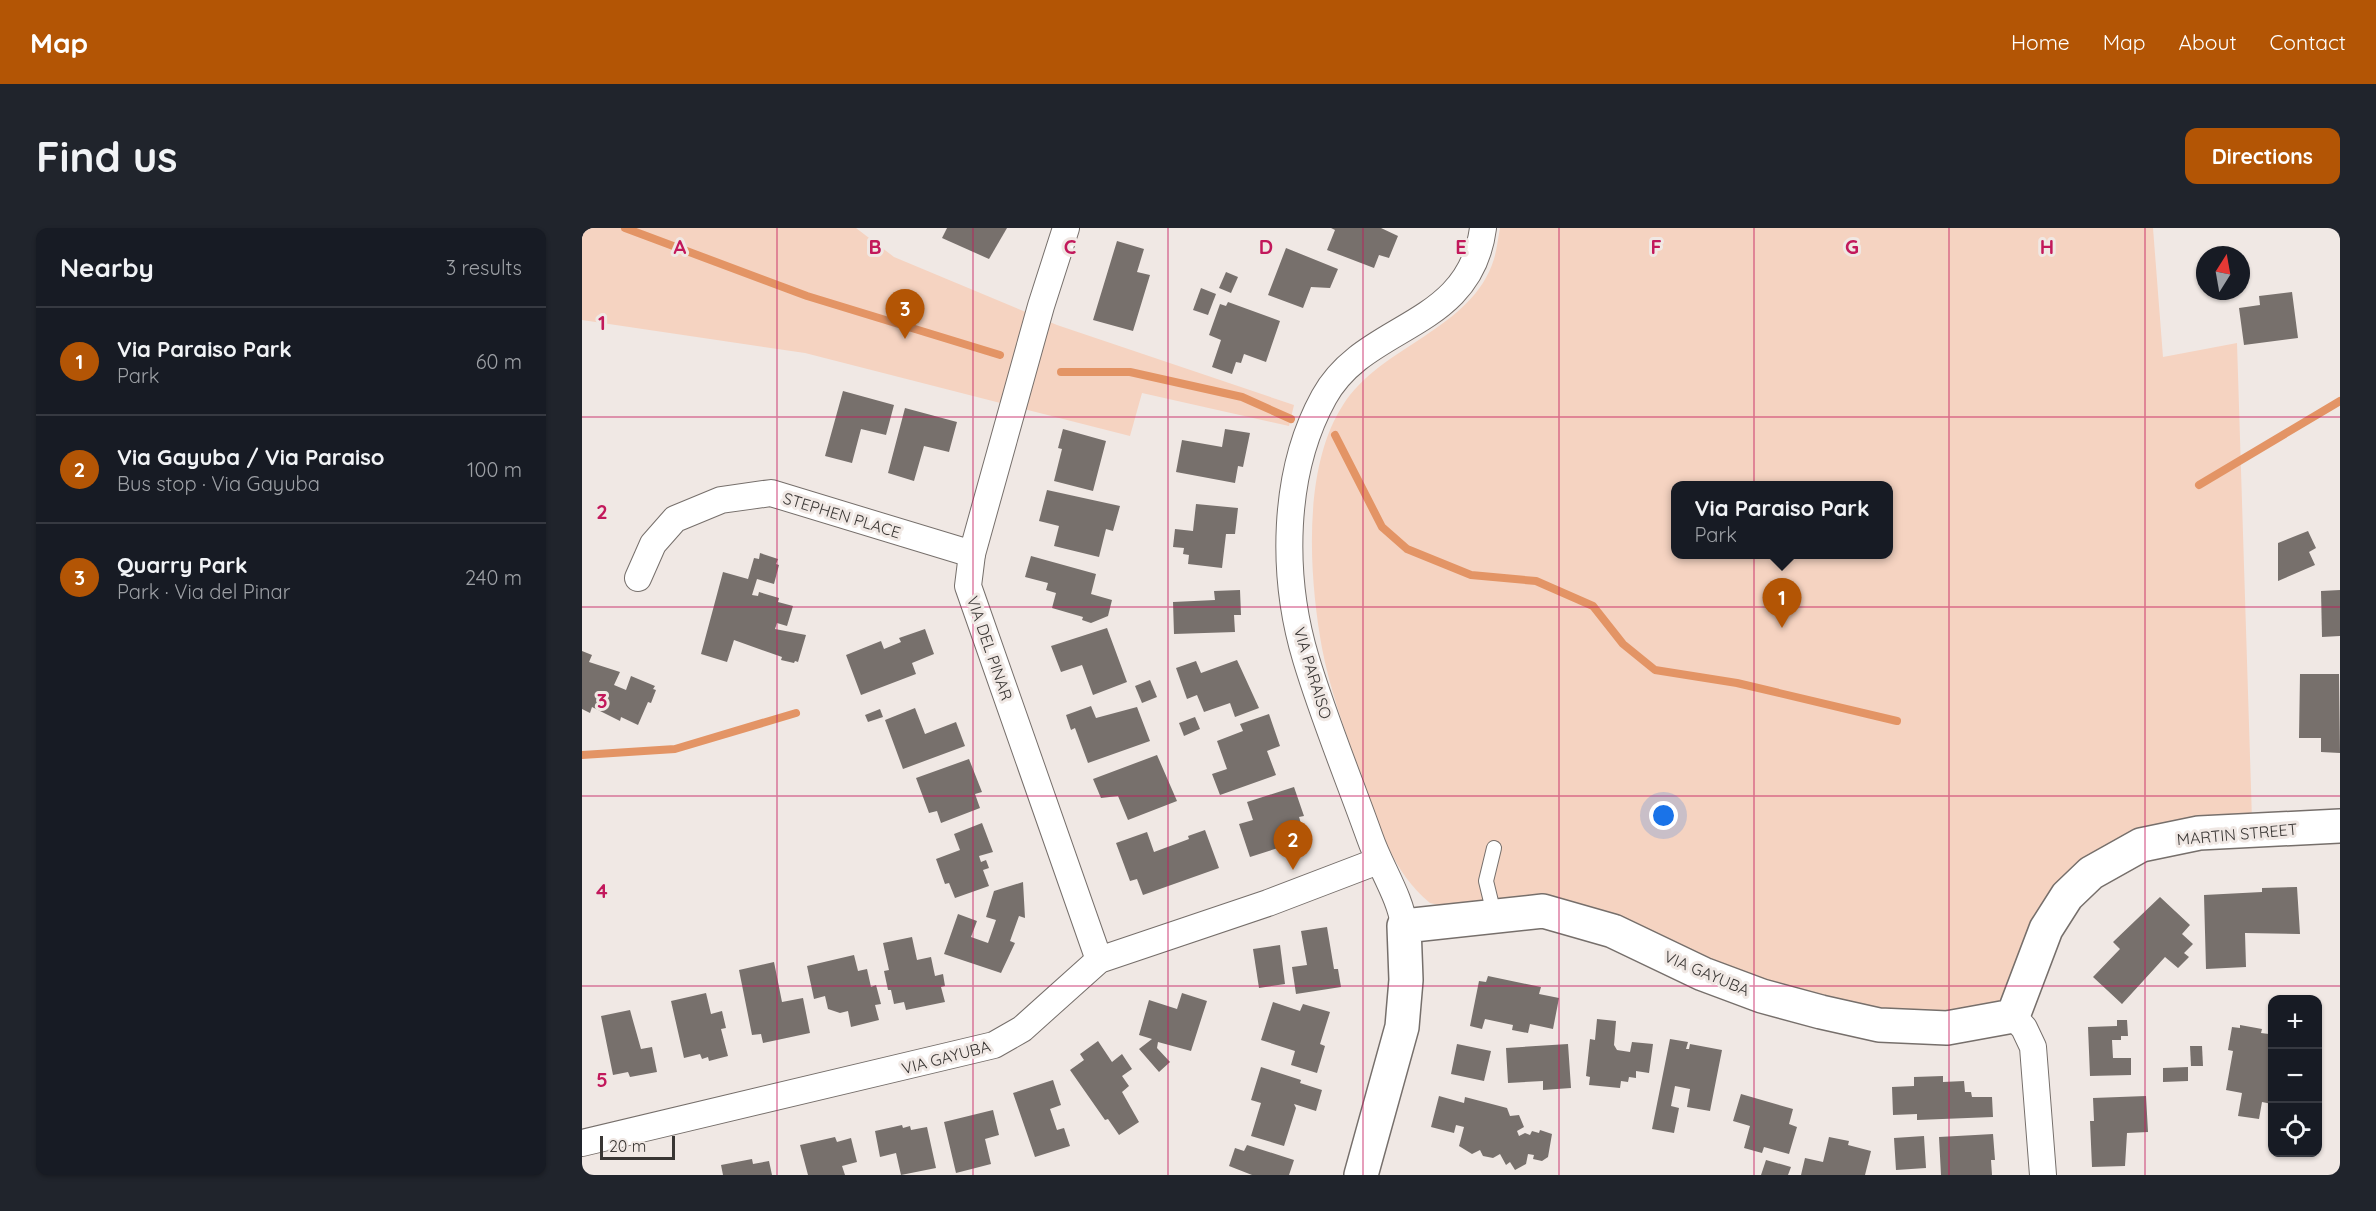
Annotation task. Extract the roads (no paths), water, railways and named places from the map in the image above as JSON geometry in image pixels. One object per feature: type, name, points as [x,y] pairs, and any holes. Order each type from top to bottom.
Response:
[{"type":"street","name":"VIA DEL PINAR","points":[[1066,228],[1044,296],[972,555],[968,586],[1099,960]]},
{"type":"street","name":"VIA PARAISO","points":[[1361,1175],[1402,1027],[1406,980],[1404,926],[1402,908],[1378,861],[1305,658],[1292,580],[1294,489],[1312,422],[1326,394],[1340,374],[1359,358],[1424,319],[1454,292],[1476,259],[1483,228]]},
{"type":"street","name":"STEPHEN PLACE","points":[[638,578],[652,544],[675,519],[721,500],[771,493],[972,555]]},
{"type":"street","name":"MARTIN STREET","points":[[2013,1016],[2046,929],[2067,896],[2091,873],[2141,845],[2199,833],[2340,826]]},
{"type":"street","name":"VIA GAYUBA","points":[[582,1143],[994,1045],[1022,1029],[1099,960],[1268,903],[1378,861]]},
{"type":"street","name":"VIA GAYUBA","points":[[1404,926],[1494,914],[1543,911],[1613,931],[1703,974],[1762,996],[1879,1025],[1947,1028],[2013,1016]]},
{"type":"street","points":[[2013,1016],[2024,1028],[2033,1047],[2043,1175]]},
{"type":"lane","points":[[1494,848],[1486,881],[1494,914]]},
{"type":"waterway","points":[[625,228],[807,296],[1000,355]]},
{"type":"waterway","points":[[1061,372],[1130,372],[1242,397],[1291,419]]},
{"type":"waterway","points":[[2199,485],[2340,401]]},
{"type":"waterway","points":[[1335,435],[1382,527],[1407,549],[1471,575],[1536,581],[1593,606],[1623,644],[1655,670],[1737,683],[1897,721]]},
{"type":"waterway","points":[[582,755],[675,749],[796,713]]},
{"type":"place","name":"Quarry Park","points":[[905,339]]},
{"type":"place","name":"Via Paraiso Park","points":[[1782,628]]},
{"type":"place","name":"Via Gayuba / Via Paraiso","points":[[1293,870]]}]
